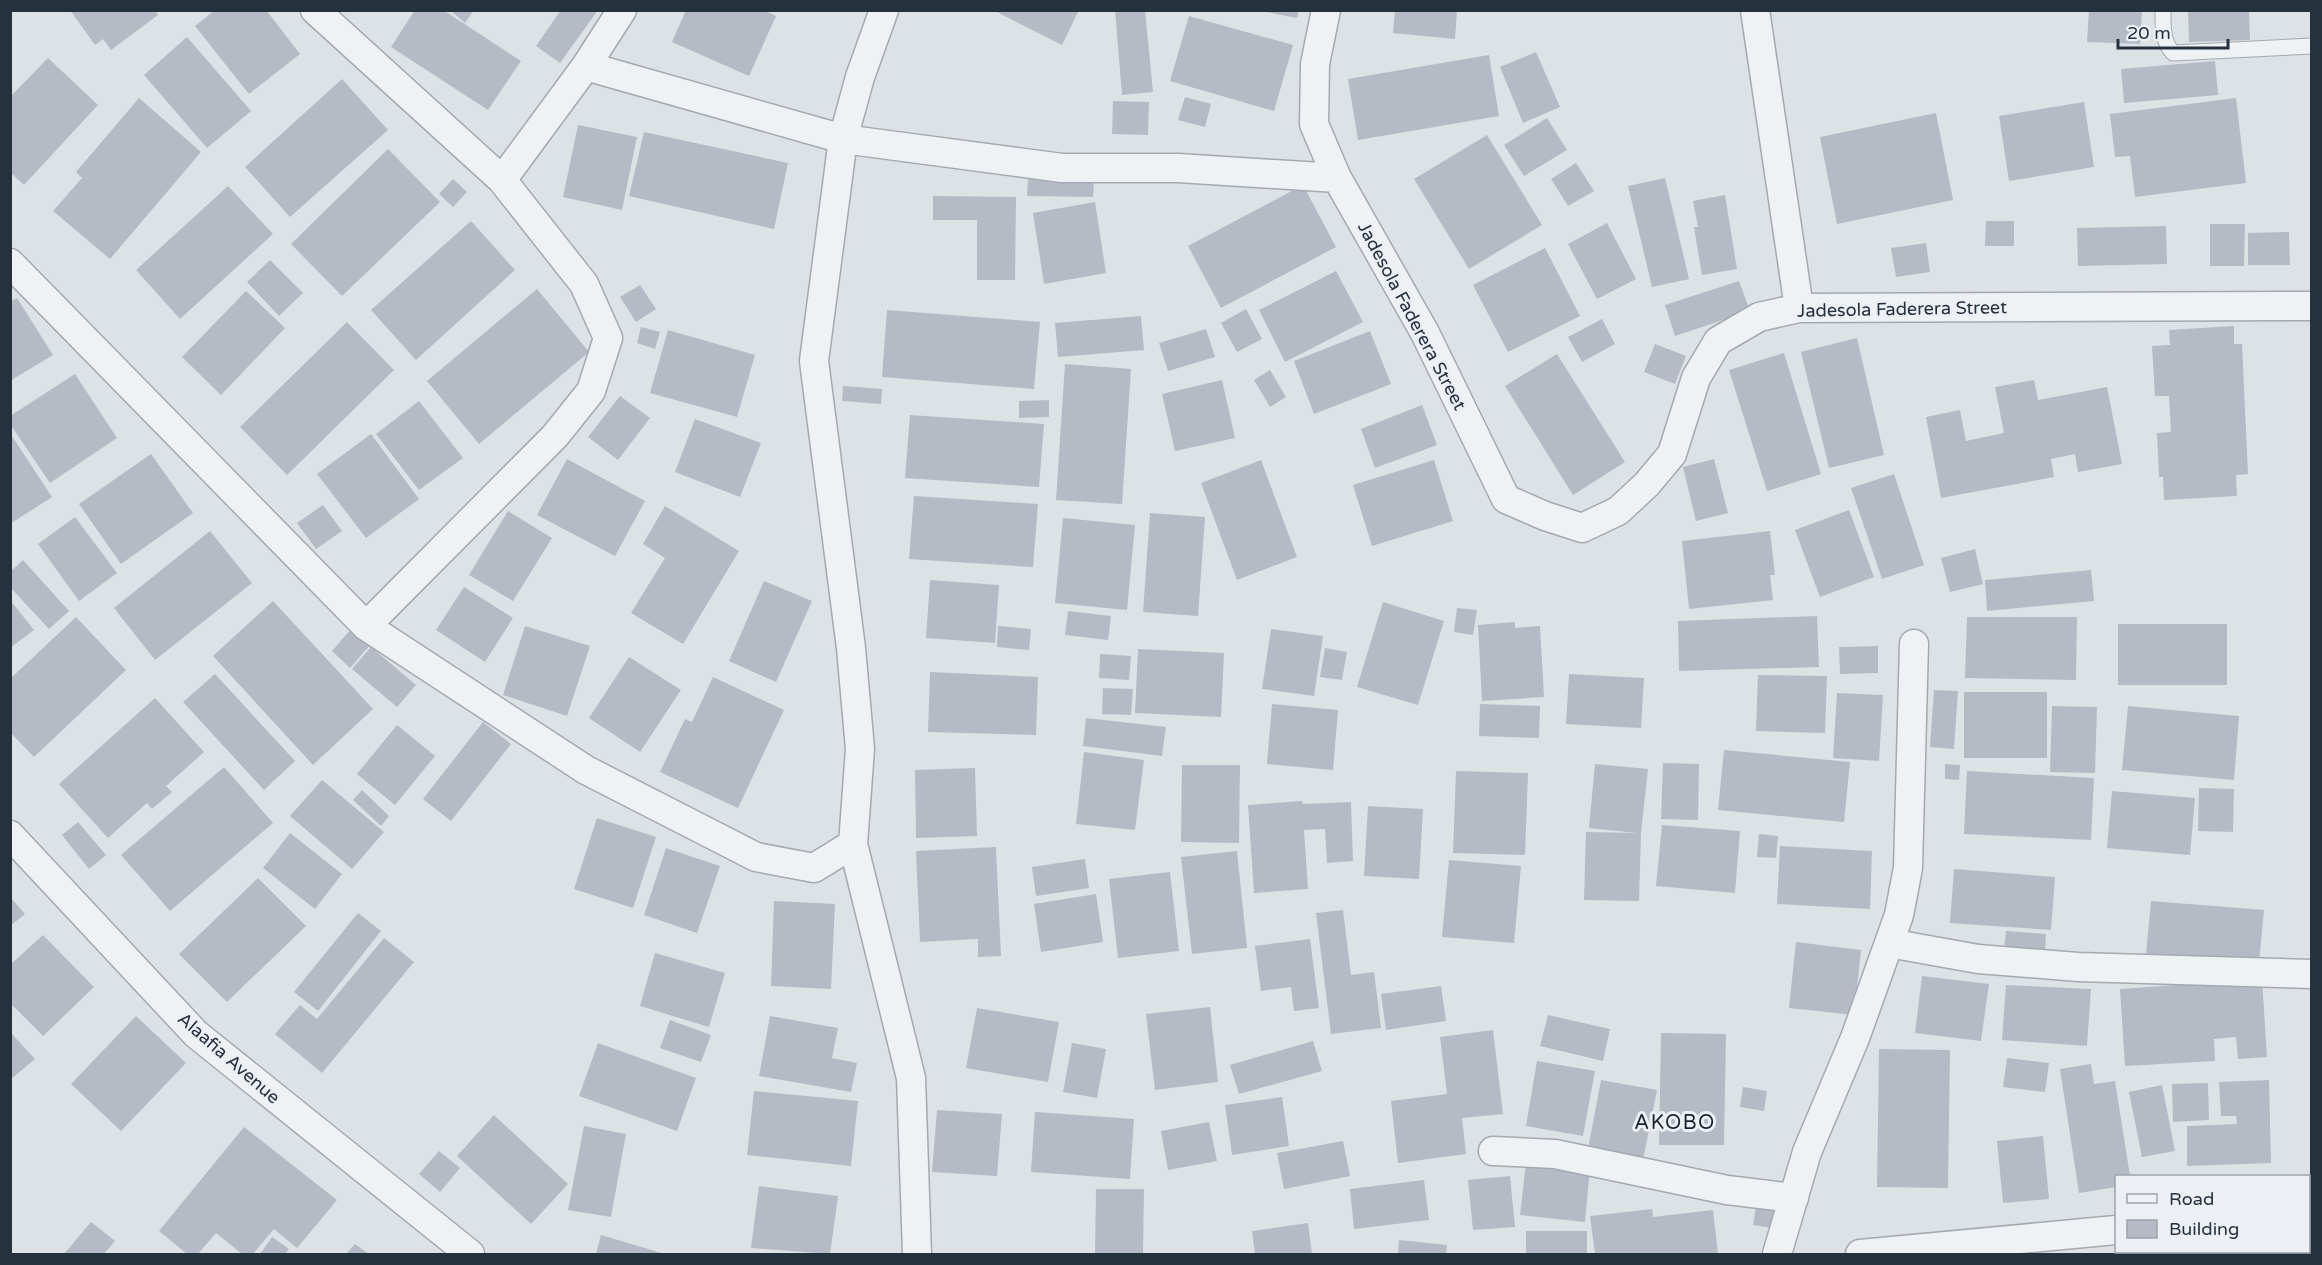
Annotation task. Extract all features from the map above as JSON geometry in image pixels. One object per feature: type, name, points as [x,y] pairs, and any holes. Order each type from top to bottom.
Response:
[{"type":"street","points":[[315,10],[502,180],[584,284],[608,338],[591,391],[555,436],[366,626]]},
{"type":"street","points":[[502,180],[586,66],[622,10]]},
{"type":"street","points":[[884,10],[860,77],[843,139],[814,361],[849,637],[860,749],[853,844],[911,1078],[917,1254]]},
{"type":"street","name":"Jadesola Faderera Street","points":[[1326,10],[1315,64],[1314,124],[1336,177],[1425,333],[1506,498],[1545,516],[1582,528],[1618,511],[1647,484],[1672,454],[1696,378],[1718,341],[1759,317],[1799,308],[2312,306]]},
{"type":"street","points":[[1755,10],[1799,308]]},
{"type":"street","points":[[586,66],[843,139],[1062,168],[1178,168],[1336,177]]},
{"type":"street","points":[[10,263],[366,626],[586,770],[756,857],[814,868],[853,844]]},
{"type":"street","points":[[1777,1254],[1807,1152],[1855,1038],[1899,915],[1908,868],[1914,644]]},
{"type":"street","name":"Alaafia Avenue","points":[[10,835],[195,1034],[471,1254]]},
{"type":"street","points":[[1889,943],[1978,958],[2078,968],[2312,974]]},
{"type":"street","points":[[1493,1151],[1555,1154],[1727,1190],[1794,1198]]},
{"type":"street","points":[[1860,1254],[2115,1230]]},
{"type":"lane","points":[[2163,10],[2164,33],[2173,53],[2312,46]]},
{"type":"building","points":[[70,10],[155,10],[158,15],[111,50],[103,39],[95,45]]},
{"type":"building","points":[[215,10],[266,10],[300,54],[249,94],[195,26]]},
{"type":"building","points":[[415,10],[443,10],[521,61],[488,110],[391,47]]},
{"type":"building","points":[[450,10],[474,10],[465,23]]},
{"type":"building","points":[[561,10],[598,10],[560,63],[536,46]]},
{"type":"building","points":[[686,10],[763,10],[776,16],[749,76],[672,42]]},
{"type":"building","points":[[993,10],[1079,10],[1062,45]]},
{"type":"building","points":[[1115,10],[1145,10],[1153,92],[1122,95]]},
{"type":"building","points":[[1256,10],[1299,10],[1297,18]]},
{"type":"building","points":[[1395,10],[1457,10],[1455,39],[1393,33]]},
{"type":"building","points":[[2089,10],[2142,10],[2140,44],[2087,42]]},
{"type":"building","points":[[2188,10],[2249,10],[2250,40],[2189,42]]},
{"type":"building","points":[[1189,16],[1293,45],[1274,111],[1170,81]]},
{"type":"building","points":[[187,37],[251,111],[207,148],[144,75]]},
{"type":"building","points":[[1536,52],[1560,107],[1523,123],[1500,67]]},
{"type":"building","points":[[1489,55],[1499,116],[1358,140],[1348,79]]},
{"type":"building","points":[[48,58],[98,105],[24,185],[10,172],[10,97]]},
{"type":"building","points":[[2215,61],[2218,95],[2124,103],[2121,69]]},
{"type":"building","points":[[342,79],[388,130],[290,217],[245,167]]},
{"type":"building","points":[[1185,97],[1211,104],[1205,127],[1178,120]]},
{"type":"building","points":[[139,98],[201,152],[110,259],[53,211],[82,178],[76,172]]},
{"type":"building","points":[[2236,98],[2246,183],[2135,197],[2130,156],[2115,157],[2110,114]]},
{"type":"building","points":[[1113,101],[1149,102],[1148,135],[1112,134]]},
{"type":"building","points":[[2084,102],[2094,167],[2009,181],[1999,116]]},
{"type":"building","points":[[1936,113],[1953,200],[1837,224],[1820,137]]},
{"type":"building","points":[[1547,118],[1567,150],[1524,176],[1504,145]]},
{"type":"building","points":[[578,125],[637,137],[622,210],[563,197]]},
{"type":"building","points":[[644,132],[788,163],[774,229],[629,196]]},
{"type":"building","points":[[1487,135],[1542,225],[1469,269],[1414,179]]},
{"type":"building","points":[[388,149],[440,202],[342,296],[291,244]]},
{"type":"building","points":[[1576,163],[1594,191],[1568,206],[1551,179]]},
{"type":"building","points":[[1665,178],[1689,279],[1652,287],[1628,186]]},
{"type":"building","points":[[453,179],[467,192],[453,207],[439,194]]},
{"type":"building","points":[[1028,179],[1094,180],[1093,197],[1027,196]]},
{"type":"building","points":[[1303,185],[1336,247],[1221,308],[1188,246]]},
{"type":"building","points":[[228,186],[273,234],[180,319],[136,270]]},
{"type":"building","points":[[1725,195],[1737,269],[1702,275],[1694,227],[1698,227],[1693,201]]},
{"type":"building","points":[[933,196],[1016,197],[1015,280],[977,280],[977,220],[933,220]]},
{"type":"building","points":[[1095,202],[1106,273],[1044,284],[1033,213]]},
{"type":"building","points":[[471,221],[515,270],[416,360],[371,310]]},
{"type":"building","points":[[1986,221],[2014,221],[2014,246],[1985,246]]},
{"type":"building","points":[[1607,223],[1636,279],[1597,299],[1568,244]]},
{"type":"building","points":[[2210,224],[2245,224],[2244,266],[2210,266]]},
{"type":"building","points":[[2166,226],[2167,264],[2078,266],[2077,228]]},
{"type":"building","points":[[2289,232],[2290,265],[2248,265],[2248,233]]},
{"type":"building","points":[[1926,243],[1930,272],[1896,277],[1891,248]]},
{"type":"building","points":[[1545,248],[1580,316],[1508,352],[1473,285]]},
{"type":"building","points":[[270,260],[303,293],[279,316],[247,282]]},
{"type":"building","points":[[1336,271],[1363,322],[1285,362],[1259,310]]},
{"type":"building","points":[[1739,281],[1750,311],[1675,336],[1665,305]]},
{"type":"building","points":[[640,285],[656,309],[636,322],[620,297]]},
{"type":"building","points":[[537,289],[589,352],[479,444],[427,381]]},
{"type":"building","points":[[246,291],[285,328],[221,395],[182,357]]},
{"type":"building","points":[[17,298],[53,355],[10,381],[10,302]]},
{"type":"building","points":[[1246,309],[1262,339],[1237,352],[1221,323]]},
{"type":"building","points":[[887,310],[1040,322],[1034,389],[882,377]]},
{"type":"building","points":[[1141,316],[1144,350],[1058,357],[1055,323]]},
{"type":"building","points":[[1602,319],[1615,344],[1582,362],[1568,337]]},
{"type":"building","points":[[347,322],[394,370],[287,475],[240,427]]},
{"type":"building","points":[[2234,326],[2234,344],[2242,344],[2248,474],[2236,475],[2237,496],[2164,500],[2163,477],[2159,477],[2157,433],[2171,432],[2169,396],[2155,396],[2152,346],[2170,345],[2169,330]]},
{"type":"building","points":[[641,327],[660,332],[655,349],[637,343]]},
{"type":"building","points":[[1206,329],[1215,357],[1168,371],[1159,343]]},
{"type":"building","points":[[668,330],[755,355],[737,417],[650,393]]},
{"type":"building","points":[[1370,331],[1391,384],[1314,414],[1294,361]]},
{"type":"building","points":[[1857,338],[1884,455],[1829,468],[1801,352]]},
{"type":"building","points":[[1655,344],[1686,356],[1675,384],[1644,372]]},
{"type":"building","points":[[1784,353],[1821,474],[1767,491],[1729,370]]},
{"type":"building","points":[[1557,354],[1625,462],[1573,495],[1505,386]]},
{"type":"building","points":[[1065,364],[1131,369],[1122,504],[1056,500]]},
{"type":"building","points":[[1270,370],[1286,397],[1270,407],[1254,380]]},
{"type":"building","points":[[75,374],[117,438],[50,483],[10,424],[10,416]]},
{"type":"building","points":[[1222,380],[1235,438],[1175,451],[1162,394]]},
{"type":"building","points":[[2034,380],[2038,400],[2107,387],[2122,464],[2078,472],[2075,454],[2051,459],[2054,477],[1941,498],[1926,417],[1960,410],[1966,441],[2004,433],[1995,387]]},
{"type":"building","points":[[843,386],[882,389],[881,404],[842,401]]},
{"type":"building","points":[[620,396],[650,418],[618,460],[588,437]]},
{"type":"building","points":[[1049,400],[1049,417],[1019,418],[1019,401]]},
{"type":"building","points":[[419,401],[463,458],[419,490],[376,434]]},
{"type":"building","points":[[1422,405],[1437,445],[1375,468],[1361,429]]},
{"type":"building","points":[[910,415],[1044,424],[1039,487],[905,478]]},
{"type":"building","points":[[695,419],[761,443],[740,497],[675,472]]},
{"type":"building","points":[[10,433],[52,497],[10,524]]},
{"type":"building","points":[[371,434],[419,499],[366,538],[317,474]]},
{"type":"building","points":[[151,454],[193,513],[121,564],[79,504]]},
{"type":"building","points":[[567,459],[645,501],[615,556],[537,515]]},
{"type":"building","points":[[1714,459],[1728,513],[1696,521],[1683,467]]},
{"type":"building","points":[[1261,460],[1297,557],[1237,580],[1201,483]]},
{"type":"building","points":[[1434,460],[1453,521],[1372,546],[1353,485]]},
{"type":"building","points":[[1894,474],[1924,565],[1882,579],[1851,488]]},
{"type":"building","points":[[914,496],[1038,504],[1033,567],[909,559]]},
{"type":"building","points":[[323,505],[342,531],[316,549],[297,523]]},
{"type":"building","points":[[665,506],[739,551],[683,644],[631,613],[665,558],[643,544]]},
{"type":"building","points":[[1849,510],[1874,577],[1820,597],[1795,530]]},
{"type":"building","points":[[508,511],[552,538],[513,601],[469,575]]},
{"type":"building","points":[[1150,513],[1205,517],[1198,616],[1143,612]]},
{"type":"building","points":[[75,517],[117,573],[79,601],[38,544]]},
{"type":"building","points":[[1063,518],[1135,525],[1127,610],[1055,603]]},
{"type":"building","points":[[210,531],[252,583],[155,660],[114,608]]},
{"type":"building","points":[[1770,531],[1775,575],[1770,575],[1773,600],[1689,609],[1682,541]]},
{"type":"building","points":[[1975,549],[1983,584],[1950,592],[1941,558]]},
{"type":"building","points":[[23,560],[69,611],[49,629],[10,587],[10,572]]},
{"type":"building","points":[[2091,570],[2094,601],[1987,611],[1985,580]]},
{"type":"building","points":[[930,580],[999,585],[995,643],[926,638]]},
{"type":"building","points":[[764,581],[812,601],[776,682],[729,661]]},
{"type":"building","points":[[464,587],[513,618],[485,662],[436,630]]},
{"type":"building","points":[[10,600],[34,630],[10,648]]},
{"type":"building","points":[[273,601],[373,709],[313,765],[213,656]]},
{"type":"building","points":[[1383,602],[1444,621],[1418,705],[1357,687]]},
{"type":"building","points":[[1457,608],[1477,610],[1473,635],[1454,632]]},
{"type":"building","points":[[1068,611],[1111,616],[1108,640],[1065,635]]},
{"type":"building","points":[[1817,616],[1819,667],[1679,671],[1678,621]]},
{"type":"building","points":[[76,617],[126,670],[34,757],[10,732],[10,679]]},
{"type":"building","points":[[1967,617],[2077,617],[2076,680],[1965,678]]},
{"type":"building","points":[[1515,622],[1515,628],[1540,626],[1544,697],[1482,701],[1478,625]]},
{"type":"building","points":[[2118,624],[2227,624],[2227,685],[2118,685]]},
{"type":"building","points":[[525,626],[590,646],[567,716],[503,695]]},
{"type":"building","points":[[998,626],[1031,629],[1029,650],[997,647]]},
{"type":"building","points":[[352,628],[371,644],[350,668],[332,651]]},
{"type":"building","points":[[1271,629],[1323,636],[1314,696],[1262,689]]},
{"type":"building","points":[[1878,646],[1878,673],[1840,674],[1839,647]]},
{"type":"building","points":[[371,647],[416,685],[397,707],[352,669]]},
{"type":"building","points":[[1325,648],[1347,652],[1342,680],[1320,677]]},
{"type":"building","points":[[1138,649],[1224,653],[1221,717],[1135,713]]},
{"type":"building","points":[[1100,654],[1131,656],[1129,680],[1099,678]]},
{"type":"building","points":[[629,657],[681,690],[640,752],[589,718]]},
{"type":"building","points":[[930,672],[1038,677],[1036,735],[928,732]]},
{"type":"building","points":[[215,674],[295,761],[264,790],[183,702]]},
{"type":"building","points":[[1569,674],[1644,678],[1641,728],[1566,724]]},
{"type":"building","points":[[1758,675],[1827,676],[1825,733],[1756,731]]},
{"type":"building","points":[[713,677],[784,710],[738,808],[660,772],[685,719],[692,722]]},
{"type":"building","points":[[1103,688],[1133,689],[1131,715],[1102,714]]},
{"type":"building","points":[[1934,690],[1958,691],[1954,749],[1930,747]]},
{"type":"building","points":[[1964,692],[2047,692],[2047,758],[1964,758]]},
{"type":"building","points":[[1837,693],[1883,695],[1879,761],[1833,758]]},
{"type":"building","points":[[155,698],[204,752],[166,786],[172,792],[152,809],[147,803],[108,838],[59,784]]},
{"type":"building","points":[[1272,704],[1338,710],[1333,770],[1267,764]]},
{"type":"building","points":[[1480,704],[1540,706],[1539,738],[1479,736]]},
{"type":"building","points":[[2052,706],[2097,707],[2095,773],[2050,772]]},
{"type":"building","points":[[2128,706],[2239,716],[2234,780],[2122,770]]},
{"type":"building","points":[[1086,718],[1166,727],[1162,756],[1083,746]]},
{"type":"building","points":[[483,722],[511,744],[451,821],[423,799]]},
{"type":"building","points":[[397,725],[435,756],[395,805],[357,774]]},
{"type":"building","points":[[1724,750],[1850,762],[1844,822],[1718,810]]},
{"type":"building","points":[[1084,752],[1144,760],[1135,830],[1076,824]]},
{"type":"building","points":[[1663,763],[1699,764],[1698,820],[1661,819]]},
{"type":"building","points":[[1595,764],[1648,769],[1641,833],[1639,901],[1584,900],[1586,832],[1637,833],[1589,828]]},
{"type":"building","points":[[1945,764],[1960,765],[1959,780],[1945,779]]},
{"type":"building","points":[[1182,765],[1240,765],[1239,843],[1181,842]]},
{"type":"building","points":[[224,767],[273,823],[170,911],[121,855]]},
{"type":"building","points":[[975,768],[977,836],[916,838],[915,770]]},
{"type":"building","points":[[1456,771],[1528,773],[1525,855],[1453,853]]},
{"type":"building","points":[[1967,771],[2094,778],[2091,840],[1964,834]]},
{"type":"building","points":[[322,780],[384,832],[352,869],[290,816]]},
{"type":"building","points":[[2199,788],[2234,789],[2233,832],[2198,831]]},
{"type":"building","points":[[362,790],[389,816],[381,826],[353,800]]},
{"type":"building","points":[[2112,791],[2195,798],[2190,855],[2107,848]]},
{"type":"building","points":[[1302,801],[1303,804],[1351,802],[1353,861],[1327,863],[1325,829],[1304,830],[1308,889],[1254,893],[1248,805]]},
{"type":"building","points":[[1368,806],[1423,809],[1419,879],[1364,876]]},
{"type":"building","points":[[597,818],[656,837],[633,908],[574,889]]},
{"type":"building","points":[[78,822],[106,855],[89,869],[62,835]]},
{"type":"building","points":[[1662,825],[1740,831],[1735,893],[1656,886]]},
{"type":"building","points":[[290,833],[342,874],[315,909],[263,868]]},
{"type":"building","points":[[1759,834],[1778,836],[1776,858],[1757,857]]},
{"type":"building","points":[[1780,846],[1872,851],[1870,909],[1777,904]]},
{"type":"building","points":[[996,847],[1001,956],[978,957],[978,939],[920,942],[916,851]]},
{"type":"building","points":[[666,848],[720,866],[697,933],[644,915]]},
{"type":"building","points":[[1237,851],[1247,948],[1192,954],[1181,857]]},
{"type":"building","points":[[1085,859],[1089,888],[1036,896],[1032,867]]},
{"type":"building","points":[[1449,860],[1521,866],[1514,943],[1442,937]]},
{"type":"building","points":[[1954,869],[2055,877],[2051,930],[1950,923]]},
{"type":"building","points":[[1170,872],[1179,951],[1118,958],[1109,879]]},
{"type":"building","points":[[258,878],[306,926],[227,1002],[179,954]]},
{"type":"building","points":[[1096,894],[1103,942],[1041,952],[1034,904]]},
{"type":"building","points":[[10,897],[25,914],[10,926]]},
{"type":"building","points":[[774,901],[835,904],[831,989],[771,986]]},
{"type":"building","points":[[2151,901],[2264,910],[2259,963],[2146,954]]},
{"type":"building","points":[[1343,910],[1351,975],[1374,972],[1381,1028],[1331,1034],[1316,913]]},
{"type":"building","points":[[358,913],[381,931],[318,1011],[294,992]]},
{"type":"building","points":[[2006,931],[2046,934],[2045,954],[2004,951]]},
{"type":"building","points":[[43,935],[94,987],[43,1036],[10,1003],[10,965]]},
{"type":"building","points":[[384,938],[414,962],[322,1073],[275,1034],[300,1005],[317,1019]]},
{"type":"building","points":[[1310,939],[1319,1008],[1294,1011],[1291,987],[1261,991],[1255,946]]},
{"type":"building","points":[[1796,942],[1861,950],[1854,1015],[1789,1008]]},
{"type":"building","points":[[655,953],[725,973],[709,1027],[640,1006]]},
{"type":"building","points":[[1922,976],[1989,984],[1981,1041],[1915,1033]]},
{"type":"building","points":[[2262,979],[2267,1057],[2238,1059],[2236,1037],[2214,1039],[2215,1061],[2125,1066],[2120,989]]},
{"type":"building","points":[[2006,985],[2091,989],[2087,1046],[2002,1040]]},
{"type":"building","points":[[1441,986],[1446,1021],[1386,1030],[1381,994]]},
{"type":"building","points":[[1210,1007],[1218,1082],[1155,1090],[1146,1014]]},
{"type":"building","points":[[977,1008],[1059,1022],[1048,1082],[966,1068]]},
{"type":"building","points":[[1548,1015],[1610,1029],[1603,1061],[1540,1046]]},
{"type":"building","points":[[136,1016],[186,1063],[121,1131],[71,1084]]},
{"type":"building","points":[[770,1016],[838,1028],[832,1058],[857,1063],[851,1092],[759,1076]]},
{"type":"building","points":[[670,1020],[711,1035],[701,1062],[660,1048]]},
{"type":"building","points":[[1493,1030],[1503,1114],[1462,1118],[1466,1154],[1398,1163],[1391,1101],[1447,1094],[1440,1037]]},
{"type":"building","points":[[10,1032],[35,1059],[10,1080]]},
{"type":"building","points":[[1661,1033],[1726,1034],[1724,1145],[1659,1145]]},
{"type":"building","points":[[1313,1041],[1322,1071],[1239,1094],[1230,1065]]},
{"type":"building","points":[[598,1043],[696,1078],[677,1131],[579,1096]]},
{"type":"building","points":[[1072,1043],[1106,1049],[1097,1098],[1063,1092]]},
{"type":"building","points":[[1879,1049],[1950,1050],[1948,1188],[1877,1187]]},
{"type":"building","points":[[2007,1058],[2049,1063],[2045,1092],[2003,1087]]},
{"type":"building","points":[[1537,1061],[1595,1071],[1583,1136],[1526,1126]]},
{"type":"building","points":[[2091,1064],[2094,1084],[2115,1081],[2130,1175],[2115,1175],[2115,1187],[2079,1193],[2060,1069]]},
{"type":"building","points":[[1601,1080],[1657,1090],[1643,1160],[1588,1149]]},
{"type":"building","points":[[2269,1080],[2271,1163],[2187,1166],[2187,1126],[2237,1124],[2236,1116],[2221,1116],[2219,1082]]},
{"type":"building","points":[[2208,1083],[2209,1120],[2173,1122],[2172,1084]]},
{"type":"building","points":[[2162,1085],[2175,1151],[2142,1157],[2129,1092]]},
{"type":"building","points":[[1743,1087],[1767,1091],[1764,1111],[1740,1107]]},
{"type":"building","points":[[754,1091],[858,1101],[851,1166],[747,1155]]},
{"type":"building","points":[[1282,1097],[1289,1146],[1232,1155],[1225,1105]]},
{"type":"building","points":[[937,1110],[1002,1114],[997,1176],[932,1172]]},
{"type":"building","points":[[1035,1112],[1134,1119],[1130,1179],[1031,1172]]},
{"type":"building","points":[[494,1115],[568,1184],[531,1224],[457,1156]]},
{"type":"building","points":[[1209,1122],[1217,1161],[1168,1170],[1161,1131]]},
{"type":"building","points":[[584,1126],[626,1134],[611,1217],[568,1210]]},
{"type":"building","points":[[244,1127],[337,1200],[297,1248],[274,1229],[253,1254],[242,1254],[216,1233],[198,1254],[187,1254],[159,1231]]},
{"type":"building","points":[[2043,1136],[2049,1199],[2003,1203],[1997,1141]]},
{"type":"building","points":[[1343,1141],[1350,1176],[1284,1189],[1277,1153]]},
{"type":"building","points":[[439,1151],[460,1168],[440,1192],[419,1174]]},
{"type":"building","points":[[1526,1163],[1590,1169],[1585,1222],[1520,1215]]},
{"type":"building","points":[[1510,1176],[1515,1227],[1473,1230],[1468,1180]]},
{"type":"building","points":[[1424,1180],[1429,1220],[1354,1229],[1350,1189]]},
{"type":"building","points":[[759,1186],[838,1196],[830,1254],[751,1248]]},
{"type":"building","points":[[1096,1189],[1144,1189],[1143,1254],[1095,1254]]},
{"type":"building","points":[[1757,1201],[1782,1206],[1778,1229],[1753,1225]]},
{"type":"building","points":[[1652,1209],[1653,1217],[1713,1210],[1718,1254],[1595,1254],[1590,1216]]},
{"type":"building","points":[[91,1222],[115,1241],[104,1254],[64,1254]]},
{"type":"building","points":[[1308,1223],[1312,1254],[1255,1254],[1252,1231]]},
{"type":"building","points":[[1526,1231],[1587,1231],[1587,1254],[1526,1254]]},
{"type":"building","points":[[601,1235],[665,1254],[596,1254]]},
{"type":"building","points":[[272,1237],[289,1249],[285,1254],[260,1254]]},
{"type":"building","points":[[1399,1240],[1447,1245],[1446,1254],[1398,1254]]},
{"type":"building","points":[[355,1244],[369,1254],[346,1254]]},
{"type":"building","points":[[2142,1253],[2200,1253],[2200,1254]]},
{"type":"district","name":"AKOBO","points":[[1675,1123]]}]
